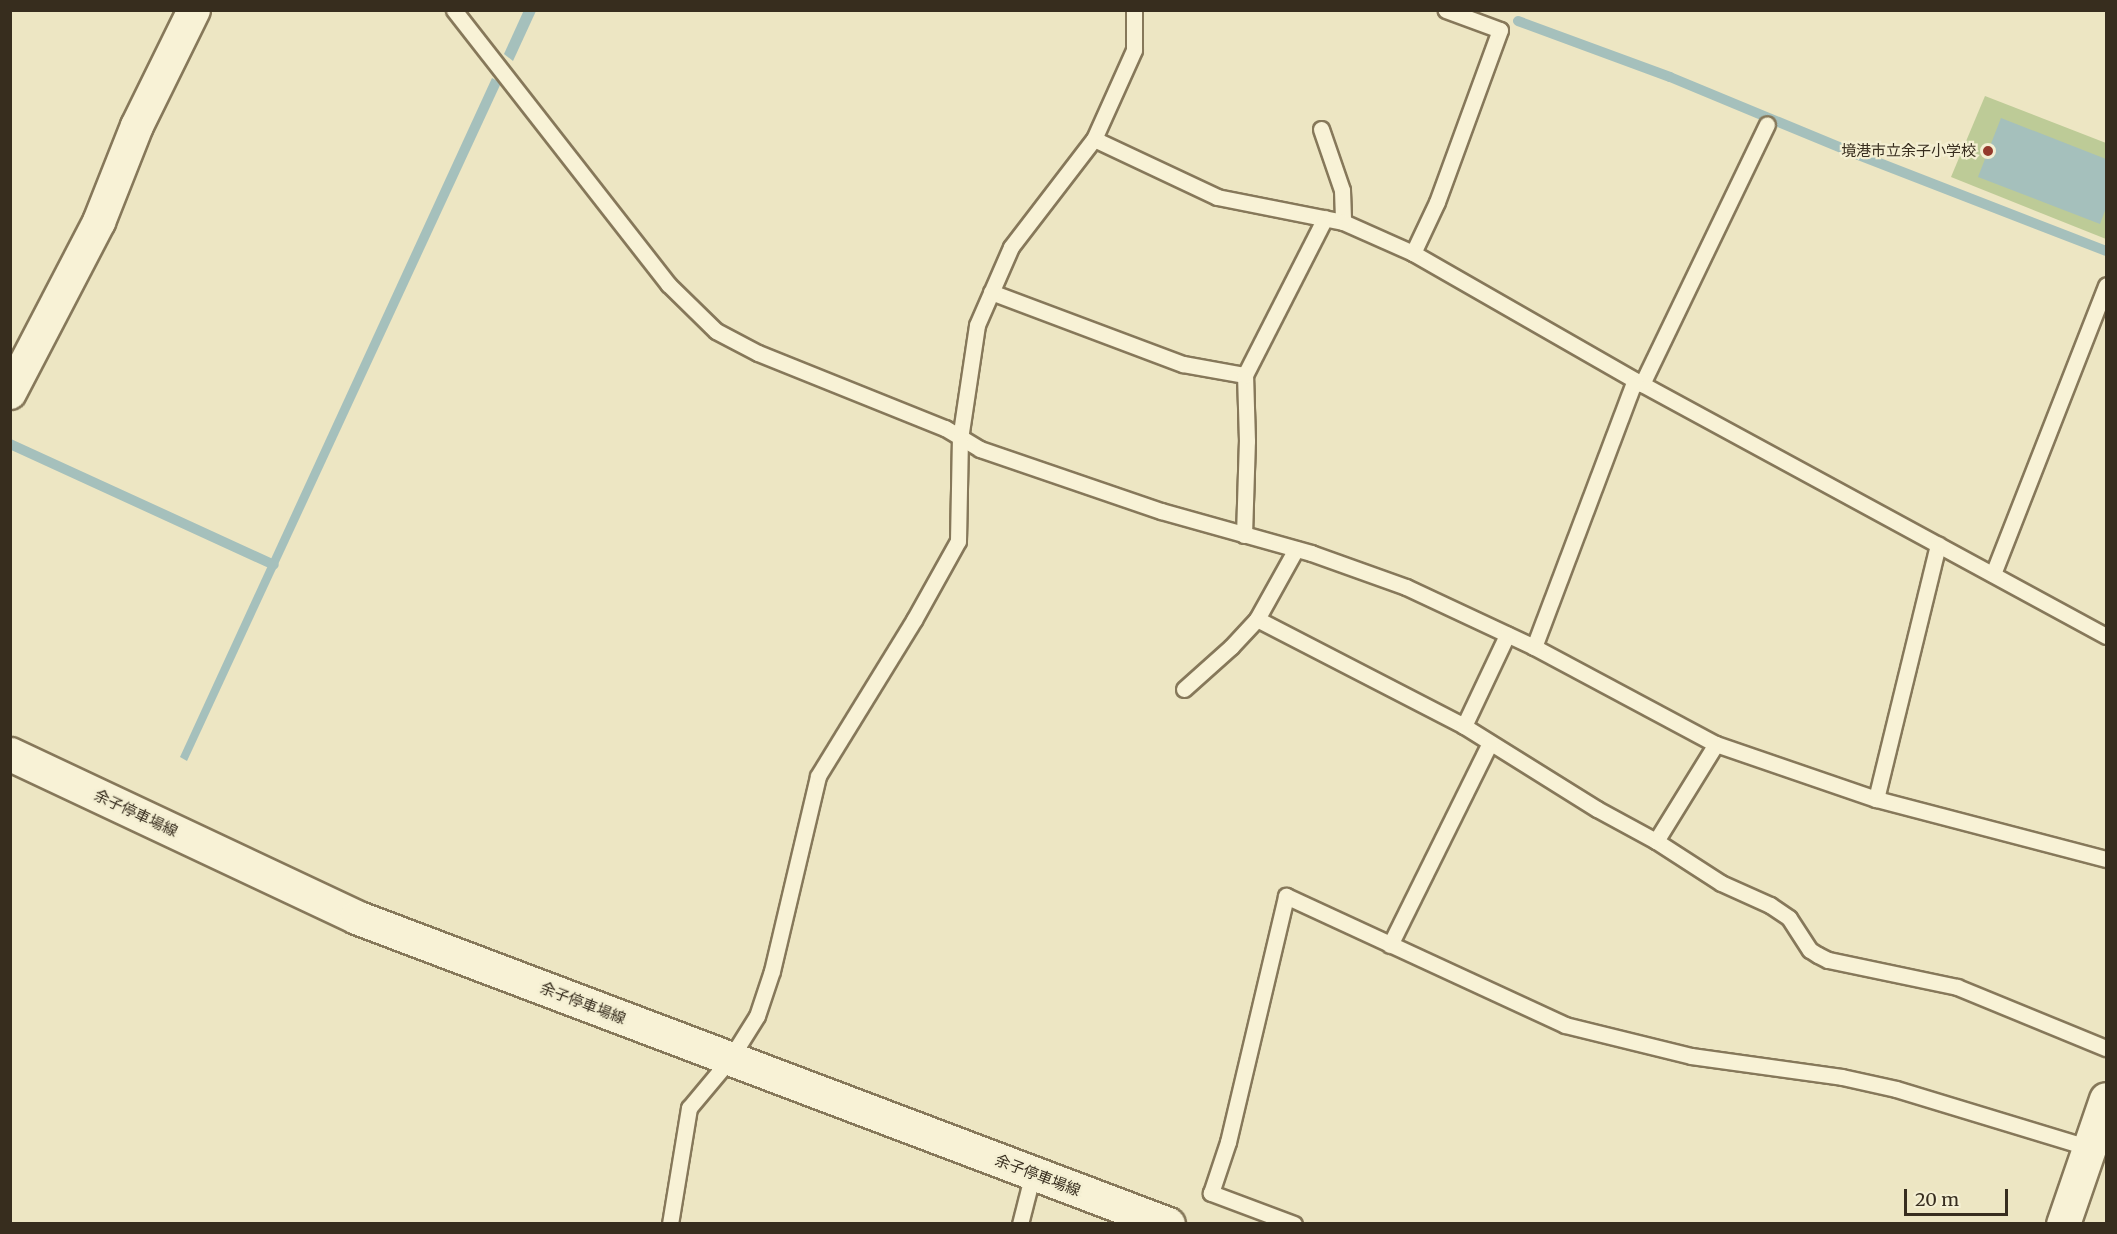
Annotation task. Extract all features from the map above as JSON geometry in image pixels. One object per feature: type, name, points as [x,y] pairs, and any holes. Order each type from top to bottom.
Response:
[{"type":"main road","name":"余子停車場線","points":[[10,754],[356,917],[1168,1224]]},
{"type":"main road","points":[[2063,1224],[2100,1126]]},
{"type":"street","points":[[10,393],[99,222],[137,126],[194,10]]},
{"type":"lane","points":[[454,10],[668,284],[716,331],[758,353],[945,428],[980,449],[1161,512],[1296,549],[1406,587],[1534,647],[1716,744],[1876,799],[2106,859]]},
{"type":"lane","points":[[670,1224],[688,1108],[730,1059],[757,1016],[772,971],[818,776],[914,620],[958,541],[960,439],[977,325],[1011,247],[1094,139],[1134,50],[1134,10]]},
{"type":"lane","points":[[1413,253],[1437,202],[1500,30],[1446,10]]},
{"type":"lane","points":[[1534,647],[1639,382],[1767,124]]},
{"type":"lane","points":[[1321,129],[1342,190],[1343,222]]},
{"type":"lane","points":[[1094,139],[1216,197],[1343,222],[1413,253],[1639,382],[2106,636]]},
{"type":"lane","points":[[1244,535],[1248,441],[1245,375],[1325,218]]},
{"type":"lane","points":[[1993,574],[2106,285]]},
{"type":"lane","points":[[991,292],[1184,364],[1245,375]]},
{"type":"lane","points":[[1876,799],[1938,544]]},
{"type":"lane","points":[[1184,689],[1231,647],[1257,619],[1296,549]]},
{"type":"lane","points":[[1257,619],[1464,726],[1597,809],[1656,841],[1721,883],[1781,912],[1789,918],[1810,950],[1828,960],[1951,985],[2106,1048]]},
{"type":"lane","points":[[1464,726],[1508,635]]},
{"type":"lane","points":[[1390,945],[1490,742]]},
{"type":"lane","points":[[1656,841],[1716,744]]},
{"type":"lane","points":[[1294,1224],[1211,1193],[1228,1142],[1286,896],[1565,1025],[1691,1056],[1842,1077],[2100,1126]]},
{"type":"lane","points":[[1020,1224],[1033,1173]]},
{"type":"green space","points":[[1985,96],[2106,143],[2106,239],[1951,177]]},
{"type":"water","points":[[524,10],[536,11],[513,61],[504,54]]},
{"type":"water","points":[[492,78],[501,83],[187,761],[180,757]]},
{"type":"water","points":[[2001,118],[2106,159],[2106,208],[2100,224],[1978,177]]},
{"type":"waterway","points":[[1518,21],[1670,77],[1856,154],[2106,251]]},
{"type":"waterway","points":[[10,444],[274,565]]},
{"type":"place","name":"境港市立余子小学校","points":[[1988,151]]}]
